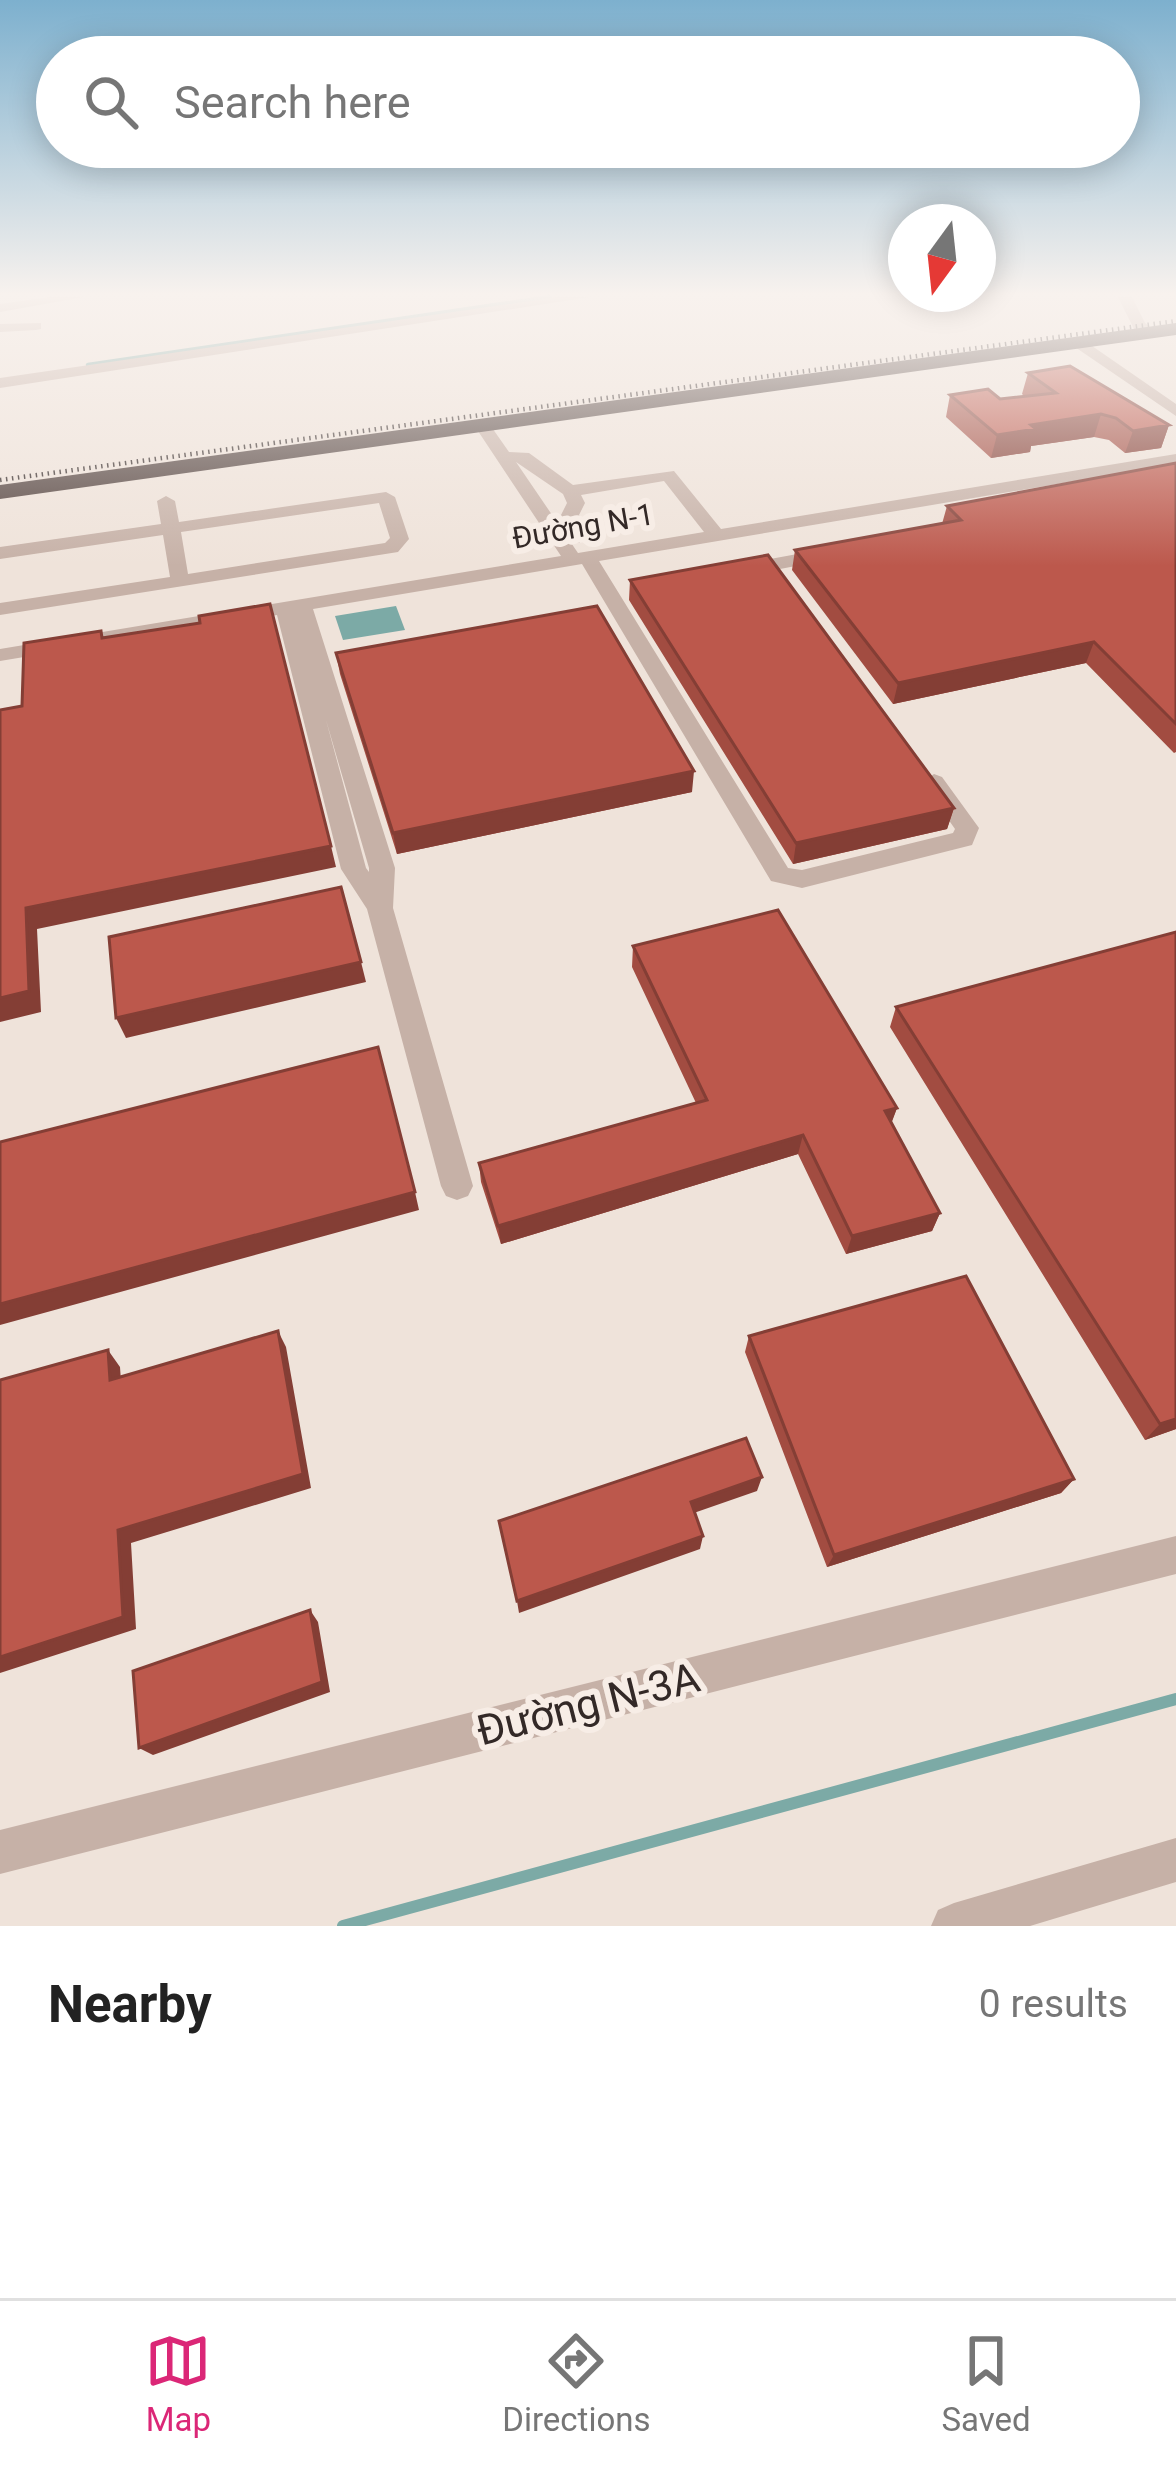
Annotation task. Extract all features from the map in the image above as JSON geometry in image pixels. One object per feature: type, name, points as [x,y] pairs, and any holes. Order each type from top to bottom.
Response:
[{"type":"highway","points":[[0,492],[755,387]]},
{"type":"street","points":[[482,425],[507,457],[522,487],[621,591],[780,875],[802,879],[963,839],[968,828],[919,762]]},
{"type":"street","points":[[507,457],[523,457],[570,491],[576,503],[570,515],[582,551]]},
{"type":"street","name":"Đường N-1","points":[[0,655],[582,551],[1176,459]]},
{"type":"street","points":[[570,491],[668,475],[715,534]]},
{"type":"street","points":[[0,553],[386,497],[400,539],[391,548],[0,609]]},
{"type":"street","points":[[166,500],[180,581]]},
{"type":"street","points":[[726,573],[780,574],[862,548]]},
{"type":"street","points":[[293,606],[354,869],[380,908],[457,1186]]},
{"type":"street","name":"Đường N-3A","points":[[0,1852],[1176,1555]]},
{"type":"street","points":[[954,1926],[1176,1860]]},
{"type":"water","points":[[396,606],[405,630],[343,640],[335,616]]},
{"type":"building","points":[[1047,387],[1105,387],[1169,425],[1133,431],[1101,414],[997,435],[950,395],[988,389],[1000,399],[1056,393]]},
{"type":"building","points":[[1176,463],[1176,724],[1094,642],[898,683],[795,550],[961,520],[947,506]]},
{"type":"building","points":[[768,555],[954,808],[796,843],[630,580]]},
{"type":"building","points":[[270,604],[331,846],[26,908],[29,991],[0,998],[0,710],[22,706],[24,643],[101,631],[102,638],[200,623],[199,616]]},
{"type":"building","points":[[597,606],[694,771],[393,833],[336,653]]},
{"type":"building","points":[[341,887],[361,962],[116,1018],[109,937]]},
{"type":"building","points":[[778,910],[897,1108],[885,1111],[940,1213],[852,1236],[803,1135],[498,1226],[479,1163],[707,1100],[633,946]]},
{"type":"building","points":[[1176,932],[1176,1419],[1160,1424],[896,1007]]},
{"type":"building","points":[[378,1047],[415,1192],[0,1304],[0,1142]]},
{"type":"building","points":[[966,1276],[1074,1479],[834,1555],[749,1336]]},
{"type":"building","points":[[278,1331],[303,1474],[118,1530],[123,1617],[0,1657],[0,1380],[108,1350],[110,1380]]},
{"type":"building","points":[[746,1438],[762,1477],[691,1502],[703,1536],[517,1601],[499,1521]]},
{"type":"building","points":[[310,1610],[322,1682],[139,1748],[133,1671]]},
{"type":"waterway","points":[[343,1926],[1176,1699]]},
{"type":"railway","points":[[0,480],[689,387]]}]
